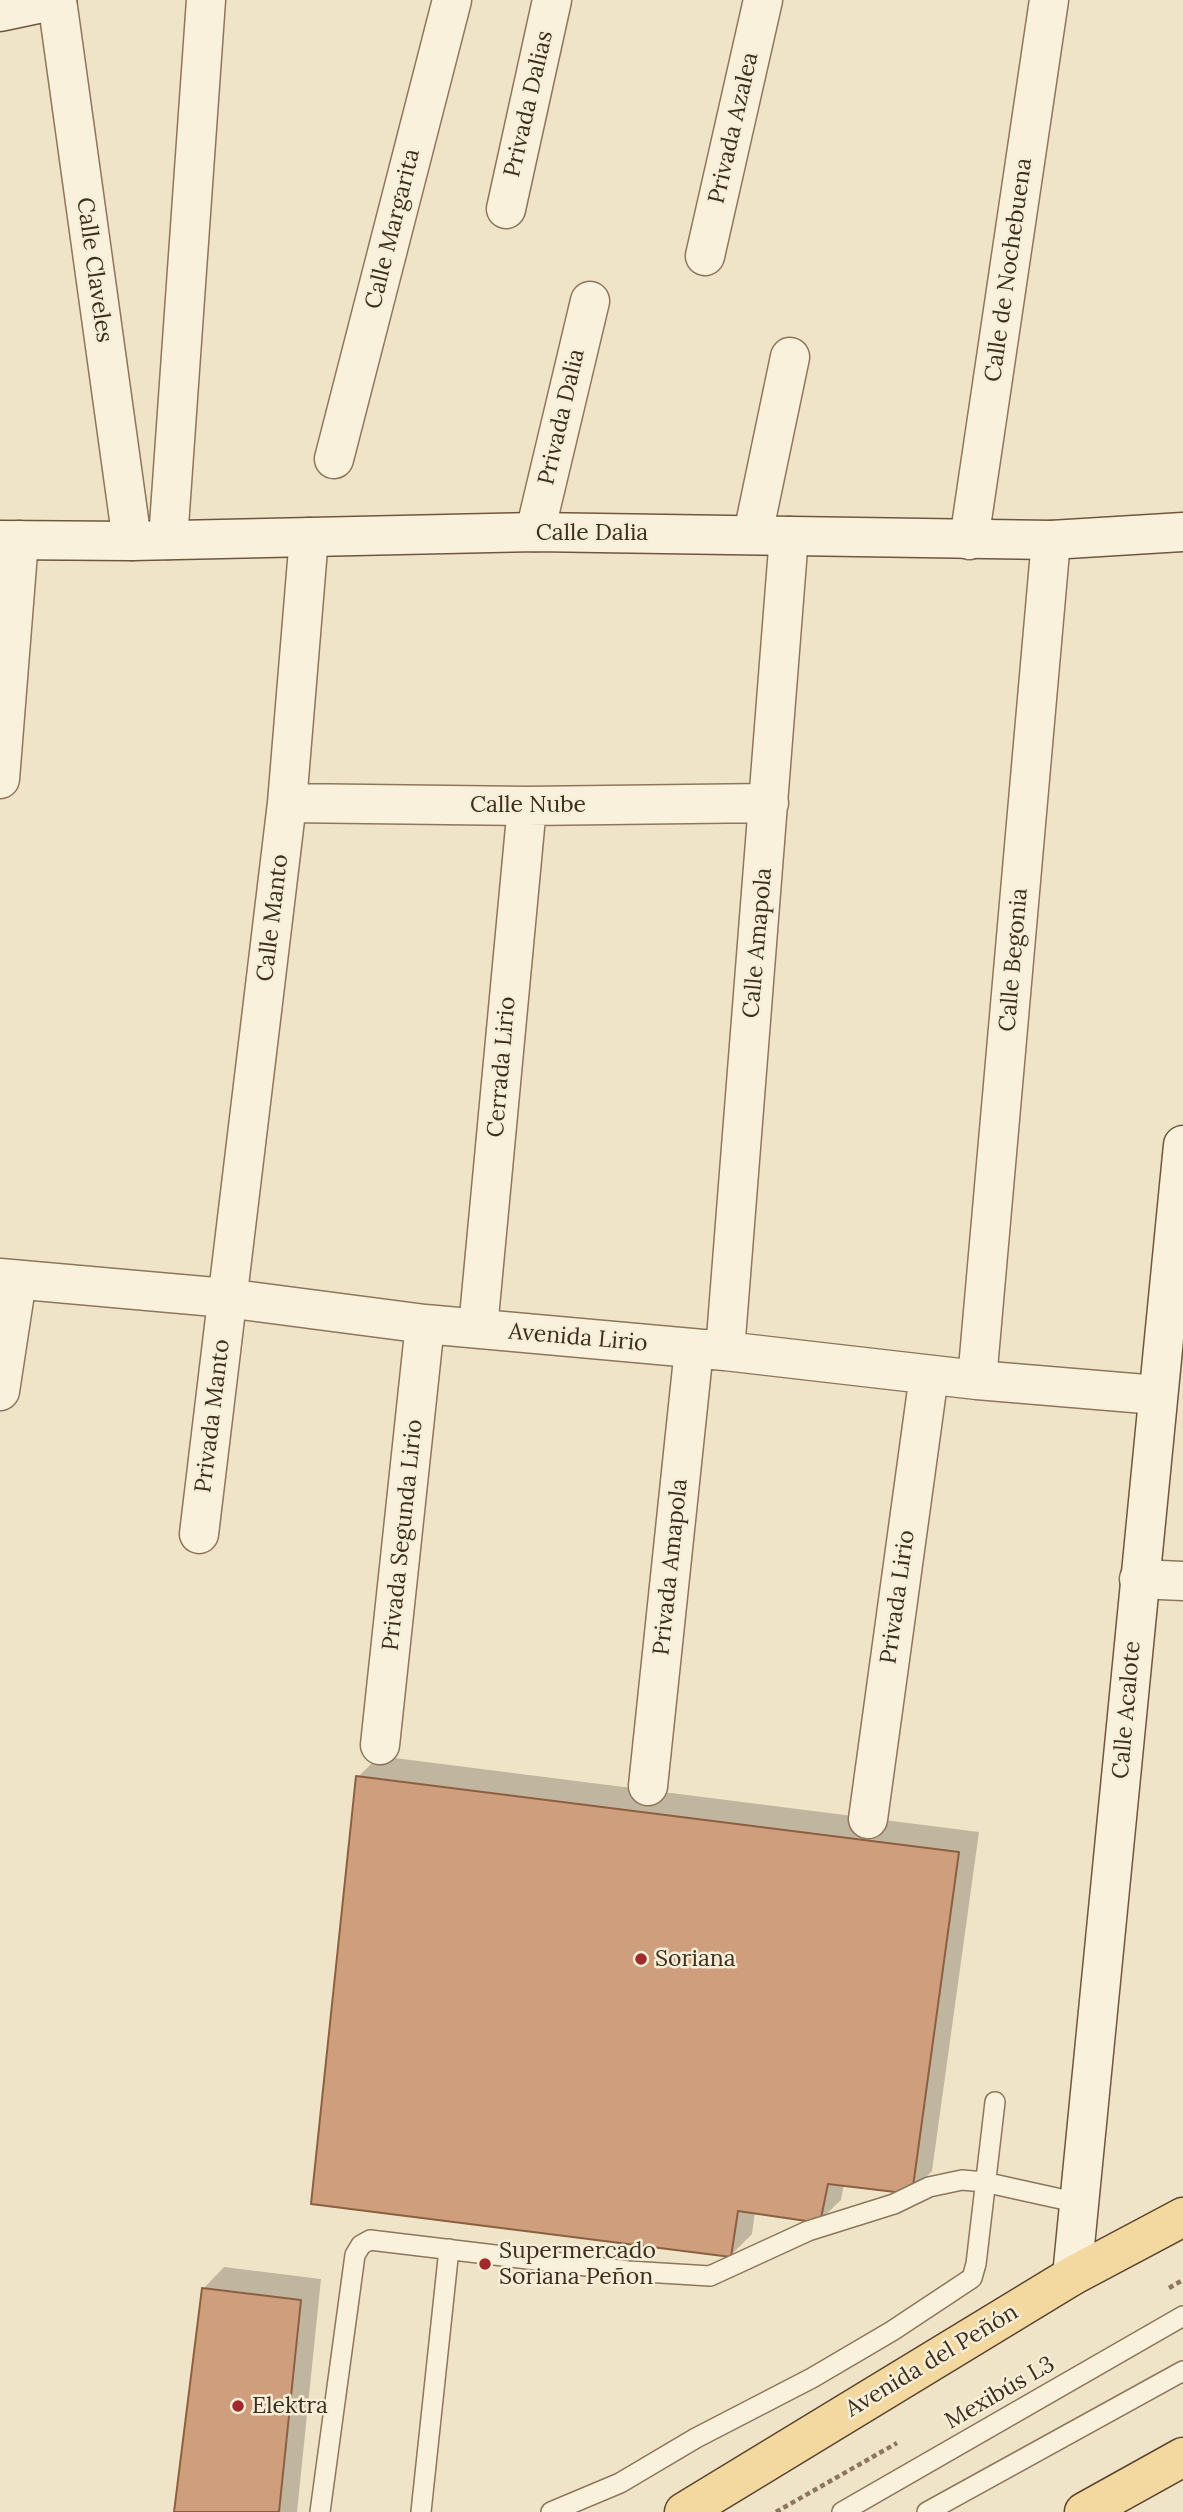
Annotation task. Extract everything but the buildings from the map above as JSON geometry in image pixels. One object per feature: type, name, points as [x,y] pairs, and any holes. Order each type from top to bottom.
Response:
[{"type":"main road","name":"Avenida del Peñón","points":[[684,2512],[1072,2276],[1183,2217]]},
{"type":"main road","points":[[1084,2512],[1119,2502],[1183,2457]]},
{"type":"street","points":[[0,12],[57,0]]},
{"type":"street","name":"Calle Claveles","points":[[57,0],[150,541]]},
{"type":"street","points":[[150,541],[206,0]]},
{"type":"street","name":"Calle Margarita","points":[[334,459],[452,0]]},
{"type":"street","name":"Privada Dalias","points":[[506,209],[552,0]]},
{"type":"street","name":"Privada Azalea","points":[[705,256],[763,0]]},
{"type":"street","name":"Calle de Nochebuena","points":[[969,540],[1049,0]]},
{"type":"street","name":"Privada Dalia","points":[[535,532],[590,301]]},
{"type":"street","points":[[771,535],[790,357]]},
{"type":"street","name":"Calle Dalia","points":[[10,540],[150,541],[535,532],[1051,540],[1183,532]]},
{"type":"street","name":"Calle Amapola","points":[[709,1350],[769,803],[771,535]]},
{"type":"street","name":"Calle Manto","points":[[226,1298],[287,803],[309,537]]},
{"type":"street","points":[[0,779],[10,540]]},
{"type":"street","name":"Calle Begonia","points":[[977,1380],[1051,540]]},
{"type":"street","name":"Calle Nube","points":[[287,803],[527,806],[769,803]]},
{"type":"street","name":"Cerrada Lirio","points":[[478,1328],[527,806]]},
{"type":"street","name":"Calle Acalote","points":[[1072,2276],[1183,1145]]},
{"type":"street","points":[[0,1391],[8,1279]]},
{"type":"street","name":"Avenida Lirio","points":[[8,1279],[226,1298],[425,1324],[709,1350],[977,1380],[1157,1395]]},
{"type":"street","name":"Privada Manto","points":[[199,1534],[226,1298]]},
{"type":"street","name":"Privada Segunda Lirio","points":[[380,1745],[425,1324]]},
{"type":"street","name":"Privada Amapola","points":[[648,1786],[709,1350]]},
{"type":"street","name":"Privada Lirio","points":[[868,1819],[929,1375]]},
{"type":"street","points":[[1139,1579],[1183,1581]]},
{"type":"lane","points":[[551,2512],[620,2483],[696,2438],[812,2378],[892,2331],[972,2278],[976,2264],[995,2102]]},
{"type":"lane","points":[[320,2512],[355,2255],[361,2245],[370,2240],[628,2270],[710,2276],[808,2231],[894,2204],[929,2187],[962,2180],[984,2182],[1079,2203]]},
{"type":"lane","points":[[421,2512],[449,2249]]},
{"type":"lane","name":"Mexibús L3","points":[[842,2512],[1183,2316]]},
{"type":"lane","points":[[927,2512],[1183,2371]]},
{"type":"place","name":"Soriana","points":[[641,1959]]},
{"type":"place","name":"Supermercado Soriana Peñon","points":[[485,2264]]},
{"type":"place","name":"Elektra","points":[[238,2406]]}]
